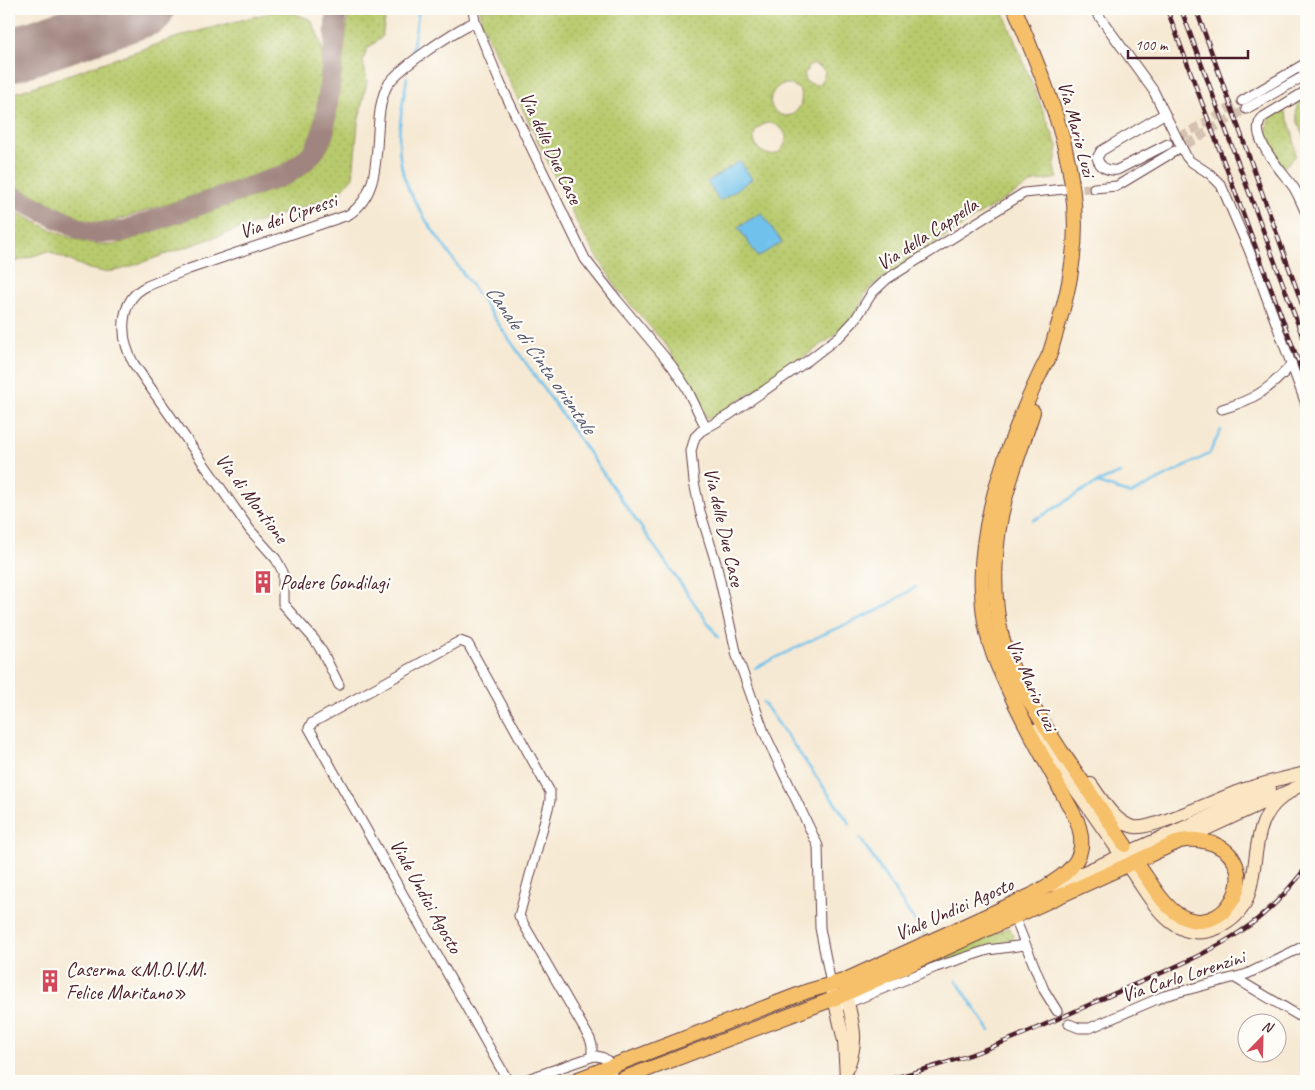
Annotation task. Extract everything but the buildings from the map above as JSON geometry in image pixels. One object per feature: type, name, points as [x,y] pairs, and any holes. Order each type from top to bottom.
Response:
[{"type":"main road","name":"Via Mario Luzi","points":[[1015,9],[1057,118],[1071,173],[1075,229],[1073,263],[1066,299],[1042,385],[1004,503],[999,528],[995,570],[996,613],[1002,638],[1018,681],[1036,713],[1121,847]]},
{"type":"main road","name":"Via Mario Luzi","points":[[1032,896],[1057,879],[1073,864],[1080,851],[1081,835],[1077,821],[1000,671],[984,620],[982,591],[983,547],[991,506],[999,479],[1026,403],[1051,351]]},
{"type":"main road","points":[[1020,712],[1121,847]]},
{"type":"main road","points":[[1036,713],[1112,811],[1124,823],[1134,827],[1152,825],[1237,791],[1306,776]]},
{"type":"main road","name":"Viale Undici Agosto","points":[[573,1081],[808,991],[852,977],[1306,776]]},
{"type":"main road","name":"Viale Undici Agosto","points":[[617,1081],[842,1000],[1014,916],[1293,790],[1306,776]]},
{"type":"main road","points":[[1136,870],[1161,915],[1173,924],[1195,932],[1214,930],[1223,926],[1234,918],[1247,899],[1260,834],[1269,812],[1275,804],[1293,790]]},
{"type":"main road","name":"Viale Undici Agosto","points":[[1136,870],[1167,905],[1177,913],[1192,920],[1212,919],[1231,904],[1237,888],[1238,872],[1231,857],[1224,850],[1209,842],[1189,839],[1180,841]]},
{"type":"main road","points":[[831,984],[842,1000],[855,1032],[855,1043],[846,1078]]},
{"type":"street","name":"Via delle Due Case","points":[[473,9],[475,22],[501,85],[585,259],[672,366],[686,387],[706,428],[695,436],[691,451],[694,482],[700,511],[716,563],[730,631],[745,680],[764,732],[818,846],[820,928],[831,984]]},
{"type":"street","points":[[1094,9],[1159,99],[1164,114],[1190,161],[1210,174],[1221,185],[1249,250],[1306,404]]},
{"type":"street","name":"Via dei Cipressi","points":[[124,336],[123,324],[126,312],[134,296],[141,288],[189,269],[348,215],[357,208],[366,198],[372,184],[381,110],[389,82],[404,68],[462,28],[475,22]]},
{"type":"street","points":[[1306,63],[1244,105],[1306,75]]},
{"type":"street","points":[[1306,91],[1263,117],[1258,128],[1262,143],[1295,190],[1306,214]]},
{"type":"street","points":[[1094,188],[1117,186],[1172,148],[1118,170],[1104,168],[1097,158],[1101,151],[1164,114]]},
{"type":"street","name":"Via della Cappella","points":[[706,428],[729,415],[810,359],[841,335],[855,320],[872,293],[887,279],[1024,193],[1064,189]]},
{"type":"street","name":"Via di Montione","points":[[124,336],[126,349],[137,369],[250,530],[270,551],[280,565],[284,578],[283,604],[318,646],[339,685]]},
{"type":"street","points":[[1222,409],[1244,403],[1263,391],[1292,364]]},
{"type":"street","name":"Viale Undici Agosto","points":[[508,1081],[309,729],[309,725],[312,723],[458,641],[462,640],[468,644],[550,792],[550,801],[519,916],[586,1032],[592,1046],[592,1056]]},
{"type":"street","points":[[1014,916],[1024,945],[1044,990],[1057,1010]]},
{"type":"street","points":[[842,1000],[988,950],[1024,945]]},
{"type":"street","name":"Via Carlo Lorenzini","points":[[1069,1024],[1080,1028],[1090,1028],[1164,996],[1253,972],[1306,945]]},
{"type":"street","points":[[1235,978],[1306,1020]]},
{"type":"street","points":[[522,1081],[592,1056],[603,1057],[612,1066],[612,1074],[607,1081]]},
{"type":"green space","points":[[349,9],[387,9],[382,37],[367,49],[363,61],[367,81],[358,123],[353,177],[338,195],[120,270],[104,272],[89,269],[48,251],[9,264],[9,208],[72,238],[86,242],[114,245],[284,186],[302,176],[322,157],[334,131]]},
{"type":"green space","points":[[480,9],[1002,9],[1058,148],[1054,168],[1058,178],[1034,182],[978,215],[872,286],[865,294],[857,312],[837,334],[712,420],[707,418],[667,346],[619,291],[581,231],[481,22]],"holes":[[[814,64],[821,67],[825,72],[822,82],[816,85],[806,82],[804,76],[808,67]],[[783,84],[793,86],[799,90],[800,104],[791,115],[784,116],[776,112],[771,104],[771,96]],[[771,123],[783,130],[786,142],[778,153],[771,155],[764,153],[758,148],[754,135],[758,128]]]},
{"type":"green space","points":[[276,11],[294,13],[311,20],[322,49],[322,67],[311,135],[305,146],[289,161],[274,170],[104,223],[84,220],[9,183],[9,95],[184,35]]},
{"type":"green space","points":[[1306,94],[1306,141],[1299,125],[1297,109],[1300,98]]},
{"type":"green space","points":[[1283,109],[1295,144],[1295,157],[1284,167],[1274,155],[1267,137],[1270,116]]},
{"type":"green space","points":[[1009,927],[1014,936],[1012,943],[954,960],[947,959],[849,998]]},
{"type":"water","points":[[740,161],[752,179],[720,201],[707,182]]},
{"type":"water","points":[[761,213],[782,242],[758,257],[738,227]]},
{"type":"waterway","name":"Canale di Cinta orientale","points":[[412,51],[419,9]]},
{"type":"waterway","name":"Canale di Cinta orientale","points":[[407,77],[400,119],[399,146],[403,174],[412,196],[427,222],[718,637]]},
{"type":"waterway","points":[[1033,520],[1098,483],[1131,494],[1209,454],[1221,430]]},
{"type":"waterway","points":[[1098,482],[1120,473]]},
{"type":"waterway","points":[[755,668],[824,634],[879,610],[916,587]]},
{"type":"waterway","name":"Canale di Cinta orientale","points":[[763,702],[850,824]]},
{"type":"waterway","name":"Canale di Cinta orientale","points":[[860,838],[923,934]]},
{"type":"waterway","name":"Canale di Cinta orientale","points":[[956,980],[990,1031]]},
{"type":"taxiway","points":[[9,195],[80,229],[96,233],[112,233],[124,231],[287,174],[314,151],[324,131],[335,40],[336,9]]},
{"type":"runway","points":[[9,56],[147,9]]},
{"type":"tunnel","points":[[1168,144],[1242,101]]},
{"type":"tunnel","points":[[1175,151],[1246,109]]},
{"type":"tunnel","points":[[1069,189],[1094,188]]},
{"type":"tunnel","points":[[1057,1011],[1069,1024]]},
{"type":"railway","points":[[1167,9],[1306,382]]},
{"type":"railway","points":[[1181,9],[1306,346]]},
{"type":"railway","points":[[1196,9],[1306,315]]},
{"type":"railway","points":[[882,1081],[971,1055],[1043,1026],[1215,947],[1258,919],[1280,898],[1306,868]]},
{"type":"place","name":"Podere Gondilagi","points":[[263,582]]},
{"type":"place","name":"Caserma «M.O.V.M. Felice Maritano»","points":[[50,981]]}]
